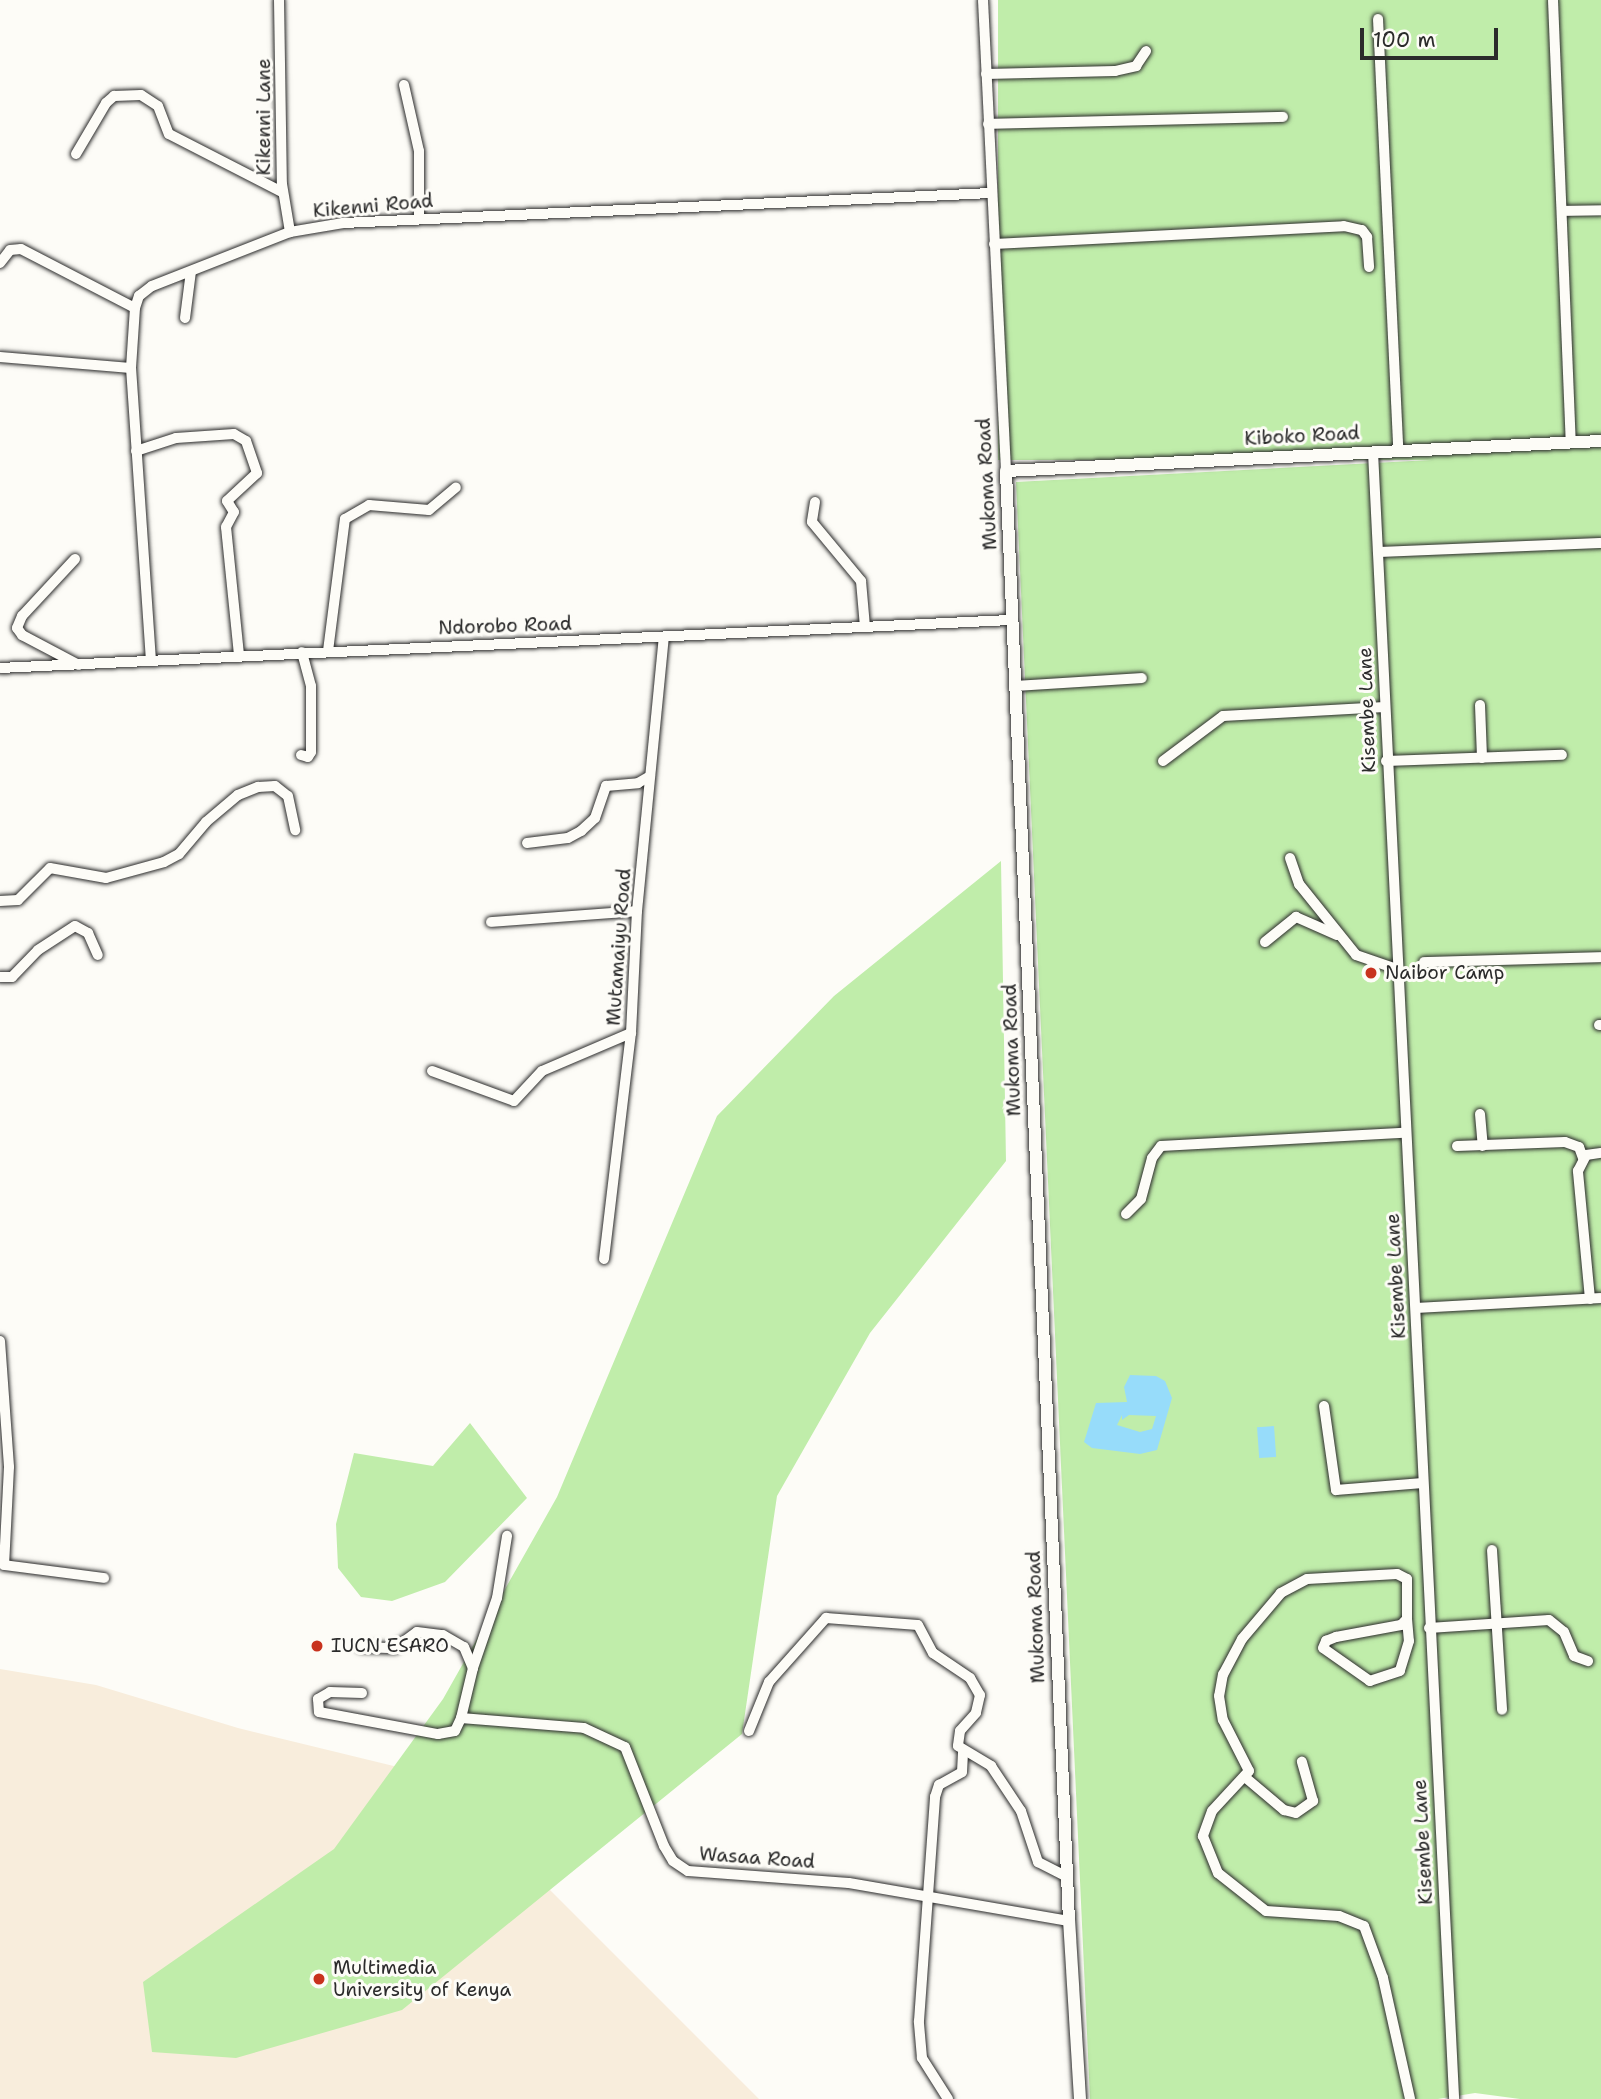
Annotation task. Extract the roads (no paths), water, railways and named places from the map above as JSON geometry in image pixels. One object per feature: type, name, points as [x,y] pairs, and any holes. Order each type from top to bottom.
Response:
[{"type":"street","name":"Kikenni Lane","points":[[279,0],[282,192],[290,232]]},
{"type":"street","name":"Mukoma Road","points":[[983,0],[990,193],[1016,686],[1069,1921],[1080,2099]]},
{"type":"street","points":[[1553,0],[1571,442]]},
{"type":"street","points":[[1378,19],[1398,450]]},
{"type":"street","points":[[986,74],[1115,71],[1136,66],[1146,51]]},
{"type":"street","points":[[404,85],[419,151],[419,219]]},
{"type":"street","points":[[76,153],[106,103],[114,96],[141,95],[158,106],[169,134],[282,192]]},
{"type":"street","points":[[988,124],[1283,117]]},
{"type":"street","name":"Kikenni Road","points":[[135,308],[144,291],[191,271],[290,232],[343,223],[990,193]]},
{"type":"street","points":[[1562,211],[1601,210]]},
{"type":"street","points":[[993,244],[1344,226],[1362,230],[1367,237],[1369,267]]},
{"type":"street","points":[[0,263],[10,250],[21,249],[135,308],[131,368],[151,661]]},
{"type":"street","points":[[185,318],[191,271]]},
{"type":"street","points":[[0,357],[131,368]]},
{"type":"street","points":[[136,451],[176,438],[234,434],[246,441],[257,472],[227,501],[234,512],[226,527],[239,656]]},
{"type":"street","name":"Kiboko Road","points":[[1006,471],[1601,441]]},
{"type":"street","name":"Kisembe Lane","points":[[1373,452],[1404,1133],[1416,1308],[1429,1628],[1454,2099]]},
{"type":"street","points":[[328,651],[345,519],[369,505],[429,510],[456,487]]},
{"type":"street","points":[[815,502],[812,522],[861,581],[865,627]]},
{"type":"street","points":[[1378,552],[1601,544]]},
{"type":"street","points":[[75,559],[22,616],[17,628],[22,635],[79,665]]},
{"type":"street","name":"Ndorobo Road","points":[[0,668],[1012,620]]},
{"type":"street","name":"Mutamaiyu Road","points":[[604,1259],[631,1033],[637,911],[664,638]]},
{"type":"street","points":[[301,755],[306,757],[311,752],[311,686],[303,652]]},
{"type":"street","points":[[1016,686],[1142,678]]},
{"type":"street","points":[[1480,705],[1482,758]]},
{"type":"street","points":[[1163,761],[1223,716],[1385,707]]},
{"type":"street","points":[[1386,761],[1562,755]]},
{"type":"street","points":[[527,843],[568,838],[581,831],[595,818],[606,786],[638,783],[650,776]]},
{"type":"street","points":[[0,901],[18,900],[50,869],[106,878],[164,862],[178,854],[226,804],[258,787],[275,786],[288,796],[295,830]]},
{"type":"street","points":[[1290,858],[1299,884],[1359,958],[1397,969]]},
{"type":"street","points":[[491,922],[637,911]]},
{"type":"street","points":[[1265,942],[1296,917],[1341,936]]},
{"type":"street","points":[[0,977],[12,977],[38,950],[75,926],[84,928],[98,955]]},
{"type":"street","points":[[1424,962],[1601,957]]},
{"type":"street","points":[[432,1071],[514,1101],[542,1071],[631,1033]]},
{"type":"street","points":[[1480,1114],[1483,1146]]},
{"type":"street","points":[[1126,1214],[1141,1199],[1152,1158],[1161,1146],[1404,1133]]},
{"type":"street","points":[[1457,1146],[1564,1142],[1579,1147],[1583,1158],[1578,1171],[1590,1299]]},
{"type":"street","points":[[1583,1158],[1601,1153]]},
{"type":"street","points":[[1416,1308],[1601,1298]]},
{"type":"street","points":[[0,1341],[9,1466],[4,1565],[104,1578]]},
{"type":"street","points":[[1324,1406],[1336,1490],[1423,1483]]},
{"type":"street","points":[[362,1693],[330,1692],[318,1699],[319,1712],[438,1734],[455,1731],[497,1598],[507,1536]]},
{"type":"street","points":[[1492,1550],[1502,1710]]},
{"type":"street","points":[[1407,1619],[1388,1629],[1326,1641],[1323,1648],[1370,1681],[1390,1678],[1400,1671],[1407,1652],[1408,1587],[1407,1579],[1397,1574],[1307,1579],[1281,1593],[1242,1639],[1223,1674],[1219,1696],[1223,1720],[1249,1766],[1247,1778],[1212,1811],[1205,1824],[1208,1857],[1243,1897],[1266,1911],[1339,1916],[1364,1926],[1383,1978],[1410,2099]]},
{"type":"street","points":[[749,1731],[769,1682],[826,1618],[887,1621],[923,1628],[933,1653],[976,1684],[979,1705],[958,1739],[963,1752],[962,1772],[939,1786],[935,1797],[927,1894],[918,2044],[948,2099]]},
{"type":"street","points":[[1429,1628],[1549,1620],[1564,1632],[1574,1656],[1588,1661]]},
{"type":"street","points":[[360,1647],[395,1648],[411,1634],[430,1632],[464,1647],[473,1668]]},
{"type":"street","name":"Wasaa Road","points":[[461,1718],[584,1728],[625,1747],[664,1846],[673,1861],[688,1871],[927,1894],[1069,1921]]},
{"type":"street","points":[[963,1752],[973,1753],[991,1766],[1021,1811],[1038,1861],[1067,1877]]},
{"type":"street","points":[[1247,1778],[1284,1810],[1296,1813],[1312,1801],[1301,1762]]},
{"type":"water","points":[[1130,1375],[1156,1376],[1165,1381],[1172,1398],[1157,1450],[1140,1454],[1092,1448],[1084,1442],[1096,1403],[1127,1402],[1124,1387]],"holes":[[[1122,1415],[1122,1420],[1129,1415],[1156,1416],[1152,1429],[1140,1432],[1117,1425]]]},
{"type":"water","points":[[1274,1426],[1276,1457],[1259,1458],[1257,1427]]},
{"type":"place","name":"Naibor Camp","points":[[1371,973]]},
{"type":"place","name":"IUCN ESARO","points":[[317,1646]]},
{"type":"place","name":"Multimedia University of Kenya","points":[[319,1979]]}]
